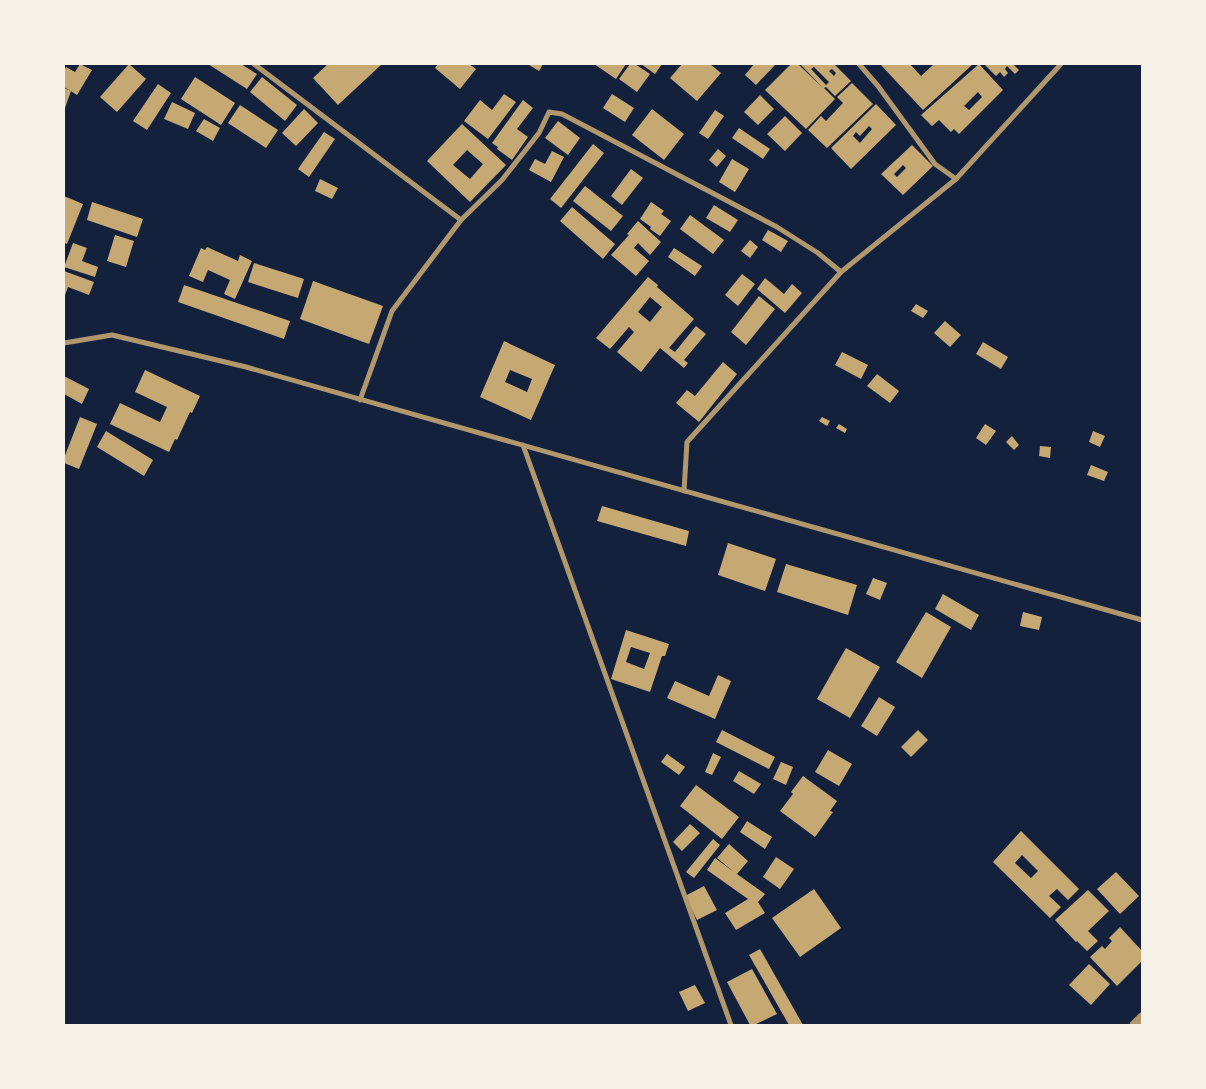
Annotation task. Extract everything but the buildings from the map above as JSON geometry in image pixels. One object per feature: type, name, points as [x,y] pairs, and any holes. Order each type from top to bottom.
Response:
[{"type":"street","points":[[254,64],[461,220]]},
{"type":"street","points":[[859,64],[878,86],[935,164],[956,178]]},
{"type":"street","points":[[684,491],[687,442],[841,272],[956,178],[1060,64]]},
{"type":"street","points":[[360,400],[392,311],[461,220],[502,180],[540,133],[549,112],[562,114],[777,227],[818,253],[841,272]]},
{"type":"street","points":[[64,342],[112,335],[246,367],[1142,620]]},
{"type":"street","points":[[523,445],[731,1025]]},
{"type":"street","points":[[1134,1025],[1142,1018]]}]
